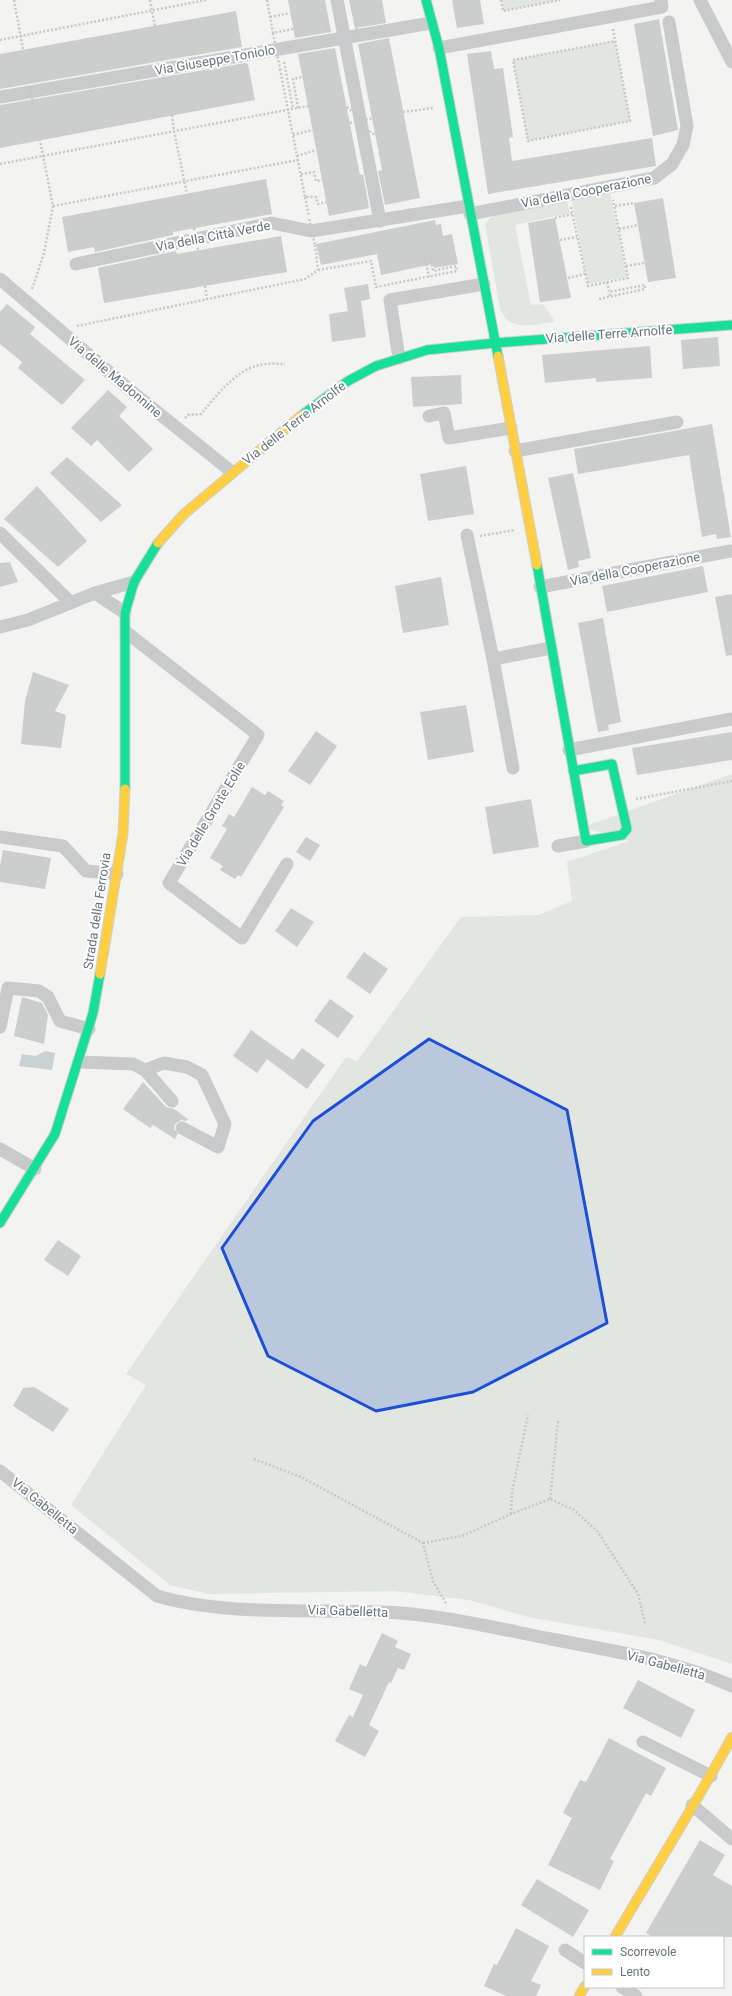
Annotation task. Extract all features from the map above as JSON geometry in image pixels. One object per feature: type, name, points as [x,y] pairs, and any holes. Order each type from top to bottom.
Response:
[{"type":"street","points":[[337,0],[380,221]]},
{"type":"street","points":[[426,0],[430,23],[438,48],[484,284],[586,841]]},
{"type":"street","points":[[438,48],[662,7],[661,0]]},
{"type":"street","points":[[700,0],[732,62]]},
{"type":"street","name":"Via della Cooperazione","points":[[469,210],[568,195],[654,178],[672,164],[683,145],[687,126],[669,22]]},
{"type":"street","name":"Via Giuseppe Toniolo","points":[[0,97],[430,23]]},
{"type":"street","name":"Via della Città Verde","points":[[76,264],[272,223],[311,232],[380,221],[469,210]]},
{"type":"street","name":"Via delle Madonnine","points":[[0,279],[174,427],[232,472]]},
{"type":"street","points":[[399,358],[390,300],[484,284]]},
{"type":"street","name":"Via delle Terre Arnolfe","points":[[134,582],[159,541],[184,514],[287,426],[348,380],[376,366],[427,350],[495,343],[732,325]]},
{"type":"street","points":[[429,416],[444,413],[449,438],[511,428]]},
{"type":"street","points":[[515,451],[677,422]]},
{"type":"street","points":[[0,533],[71,603]]},
{"type":"street","points":[[467,536],[493,659],[513,768]]},
{"type":"street","name":"Via della Cooperazione","points":[[540,587],[730,551]]},
{"type":"street","points":[[0,627],[28,620],[95,593],[134,582]]},
{"type":"street","name":"Strada della Ferrovia","points":[[0,1223],[35,1169],[55,1134],[79,1062],[93,1013],[110,922],[122,834],[126,764],[125,613],[134,582]]},
{"type":"street","points":[[95,593],[125,613]]},
{"type":"street","name":"Via delle Grotte Eolie","points":[[126,632],[258,735],[169,883],[242,938],[287,864]]},
{"type":"street","points":[[493,659],[551,648]]},
{"type":"street","points":[[569,750],[732,719]]},
{"type":"street","points":[[558,846],[622,835],[627,829],[612,764],[573,771]]},
{"type":"street","points":[[0,837],[63,846],[86,871],[117,874]]},
{"type":"street","points":[[0,1027],[8,988],[39,991],[48,997],[60,1021],[88,1028]]},
{"type":"street","points":[[79,1062],[133,1064],[145,1070],[172,1101]]},
{"type":"street","points":[[145,1070],[164,1063],[186,1067],[202,1075],[226,1124],[218,1147],[182,1128]]},
{"type":"street","points":[[0,1149],[35,1169]]},
{"type":"street","name":"Via Gabelletta","points":[[0,1471],[157,1596],[212,1607],[384,1612],[438,1616],[657,1661],[710,1676],[732,1686]]},
{"type":"street","points":[[616,1936],[692,1805],[711,1776],[732,1737]]},
{"type":"street","points":[[643,1742],[711,1776]]},
{"type":"street","points":[[692,1805],[732,1839]]},
{"type":"street","points":[[565,1950],[584,1962]]},
{"type":"street","points":[[624,1988],[636,1996]]},
{"type":"path","points":[[14,0],[23,50]]},
{"type":"path","points":[[150,0],[155,26]]},
{"type":"path","points":[[0,40],[206,0]]},
{"type":"path","points":[[267,0],[315,245],[318,270]]},
{"type":"path","points":[[501,0],[503,11],[560,0]]},
{"type":"path","points":[[270,17],[290,13]]},
{"type":"path","points":[[610,16],[615,41],[630,121],[528,141],[513,60],[615,41]]},
{"type":"path","points":[[355,20],[359,41]]},
{"type":"path","points":[[327,26],[330,47]]},
{"type":"path","points":[[273,33],[294,29]]},
{"type":"path","points":[[281,49],[293,109]]},
{"type":"path","points":[[162,62],[165,79]]},
{"type":"path","points":[[298,108],[293,79],[302,77]]},
{"type":"path","points":[[30,86],[33,104]]},
{"type":"path","points":[[0,164],[308,106]]},
{"type":"path","points":[[403,112],[449,106]]},
{"type":"path","points":[[347,107],[363,120]]},
{"type":"path","points":[[172,115],[187,194]]},
{"type":"path","points":[[350,123],[374,118]]},
{"type":"path","points":[[356,122],[375,135]]},
{"type":"path","points":[[293,135],[312,130]]},
{"type":"path","points":[[28,303],[44,253],[53,206],[40,140]]},
{"type":"path","points":[[297,156],[316,150]]},
{"type":"path","points":[[53,206],[298,160]]},
{"type":"path","points":[[301,174],[314,172],[316,181],[322,180]]},
{"type":"path","points":[[568,195],[588,286],[628,278],[611,187]]},
{"type":"path","points":[[305,197],[316,197],[318,204],[326,202]]},
{"type":"path","points":[[615,206],[634,203]]},
{"type":"path","points":[[555,218],[572,214]]},
{"type":"path","points":[[619,229],[638,225]]},
{"type":"path","points":[[194,228],[198,250]]},
{"type":"path","points":[[560,240],[577,237]]},
{"type":"path","points":[[59,330],[305,279],[318,270],[371,261],[376,286],[457,271],[456,266],[433,270],[430,255]]},
{"type":"path","points":[[425,256],[429,277]]},
{"type":"path","points":[[626,266],[644,263]]},
{"type":"path","points":[[568,278],[585,274]]},
{"type":"path","points":[[607,282],[610,296]]},
{"type":"path","points":[[599,298],[646,289],[645,285],[609,292]]},
{"type":"path","points":[[205,286],[207,299]]},
{"type":"path","points":[[174,427],[188,415],[201,414],[228,383],[246,370],[265,364],[285,364]]},
{"type":"path","points":[[467,536],[529,528]]},
{"type":"path","points":[[621,802],[732,781]]},
{"type":"path","points":[[511,1514],[512,1492],[528,1415]]},
{"type":"path","points":[[550,1499],[558,1420]]},
{"type":"path","points":[[254,1459],[301,1476],[423,1543],[462,1536],[511,1514],[550,1499],[574,1510],[598,1532],[638,1594],[645,1623]]},
{"type":"path","points":[[423,1543],[433,1581],[456,1620]]},
{"type":"highlighted area","points":[[429,1039],[567,1110],[607,1323],[473,1392],[376,1411],[268,1356],[222,1248],[313,1121]]},
{"type":"shaded area","points":[[501,0],[560,0],[503,11]]},
{"type":"shaded area","points":[[615,41],[630,121],[528,141],[513,60]]},
{"type":"shaded area","points":[[610,193],[627,277],[588,284],[572,201]]},
{"type":"shaded area","points":[[567,201],[570,213],[515,225],[531,305],[543,304],[555,322],[531,325],[516,324],[504,317],[500,309],[485,224],[492,216]]},
{"type":"shaded area","points":[[732,774],[732,1664],[659,1640],[528,1617],[469,1600],[394,1591],[209,1594],[170,1585],[71,1505],[146,1385],[126,1374],[346,1057],[357,1061],[461,917],[538,915],[572,901],[567,862],[629,841],[583,827]]},
{"type":"shaded area","points":[[45,1051],[55,1053],[52,1070],[19,1066],[22,1054],[36,1056]]},
{"type":"building","points":[[288,0],[325,0],[331,32],[295,38]]},
{"type":"building","points":[[349,0],[382,0],[386,23],[355,28]]},
{"type":"building","points":[[452,0],[480,0],[484,24],[457,28]]},
{"type":"building","points":[[236,11],[242,47],[0,89],[0,54]]},
{"type":"building","points":[[659,19],[678,130],[653,136],[634,24]]},
{"type":"building","points":[[389,38],[420,198],[385,205],[378,171],[382,170],[358,44]]},
{"type":"building","points":[[335,48],[360,175],[363,174],[369,208],[329,216],[298,54]]},
{"type":"building","points":[[491,51],[494,69],[503,68],[513,137],[509,138],[512,161],[652,138],[656,166],[488,194],[467,54]]},
{"type":"building","points":[[245,63],[248,64],[255,100],[0,148],[0,105]]},
{"type":"building","points":[[266,179],[272,214],[173,232],[173,235],[95,252],[94,247],[68,252],[62,217]]},
{"type":"building","points":[[663,198],[676,278],[648,282],[634,203]]},
{"type":"building","points":[[555,218],[571,298],[540,302],[528,223]]},
{"type":"building","points":[[435,220],[436,225],[441,224],[443,236],[452,234],[458,264],[434,268],[433,264],[381,275],[377,254],[321,265],[316,244]]},
{"type":"building","points":[[281,236],[287,272],[104,303],[98,268],[176,251],[177,254]]},
{"type":"building","points":[[368,284],[370,299],[361,301],[366,337],[332,342],[329,314],[348,311],[344,288]]},
{"type":"building","points":[[7,304],[35,327],[30,334],[85,380],[62,405],[18,368],[22,362],[0,344],[0,312]]},
{"type":"building","points":[[718,337],[720,366],[683,369],[681,340]]},
{"type":"building","points":[[650,346],[652,378],[596,382],[596,378],[545,383],[542,355]]},
{"type":"building","points":[[461,375],[462,404],[413,407],[411,377]]},
{"type":"building","points":[[108,390],[127,407],[119,416],[153,449],[129,472],[97,440],[91,446],[71,428]]},
{"type":"building","points":[[712,424],[731,537],[717,539],[716,534],[702,537],[689,455],[578,474],[574,449]]},
{"type":"building","points":[[67,457],[122,505],[101,522],[50,473]]},
{"type":"building","points":[[466,466],[474,514],[428,521],[420,474]]},
{"type":"building","points":[[573,473],[591,558],[578,561],[579,567],[568,570],[548,478]]},
{"type":"building","points":[[37,486],[87,541],[58,567],[4,519]]},
{"type":"building","points":[[10,562],[18,582],[0,587],[0,563]]},
{"type":"building","points":[[703,566],[708,592],[607,612],[602,586]]},
{"type":"building","points":[[441,577],[449,625],[403,633],[395,586]]},
{"type":"building","points":[[732,594],[732,655],[726,656],[715,597]]},
{"type":"building","points":[[603,618],[621,722],[608,725],[609,730],[598,732],[578,623]]},
{"type":"building","points":[[33,672],[69,685],[55,711],[66,715],[61,748],[21,744],[25,701]]},
{"type":"building","points":[[466,705],[474,752],[428,760],[420,712]]},
{"type":"building","points":[[316,731],[337,746],[310,785],[288,771]]},
{"type":"building","points":[[732,732],[732,760],[637,775],[632,748]]},
{"type":"building","points":[[252,787],[265,795],[268,791],[284,801],[281,805],[284,807],[241,877],[238,875],[235,879],[220,870],[223,866],[210,858],[227,829],[222,826],[229,814],[234,817]]},
{"type":"building","points":[[531,799],[539,847],[493,854],[485,807]]},
{"type":"building","points":[[306,837],[320,845],[310,861],[296,852]]},
{"type":"building","points":[[3,850],[51,858],[45,889],[0,882],[0,866]]},
{"type":"building","points":[[291,908],[314,922],[297,947],[275,931]]},
{"type":"building","points":[[364,952],[388,969],[370,994],[346,977]]},
{"type":"building","points":[[22,997],[42,1003],[48,1015],[44,1044],[14,1036]]},
{"type":"building","points":[[330,999],[354,1016],[338,1038],[314,1021]]},
{"type":"building","points":[[251,1030],[293,1060],[302,1048],[325,1065],[307,1089],[267,1059],[257,1073],[233,1056]]},
{"type":"building","points":[[143,1082],[166,1107],[174,1109],[188,1119],[186,1121],[181,1120],[175,1124],[174,1129],[178,1134],[175,1139],[153,1125],[150,1128],[123,1109]]},
{"type":"building","points":[[58,1240],[81,1256],[68,1276],[44,1260]]},
{"type":"building","points":[[34,1387],[69,1409],[53,1432],[13,1406],[23,1388]]},
{"type":"building","points":[[382,1633],[398,1641],[395,1647],[411,1654],[404,1670],[398,1668],[391,1683],[389,1682],[369,1725],[379,1731],[365,1757],[335,1741],[349,1715],[353,1717],[363,1695],[349,1689],[360,1664],[366,1667]]},
{"type":"building","points":[[638,1680],[695,1710],[681,1738],[623,1708]]},
{"type":"building","points":[[609,1738],[666,1768],[651,1796],[646,1793],[610,1859],[614,1861],[600,1890],[548,1865],[572,1818],[563,1813],[580,1780],[586,1782]]},
{"type":"building","points":[[700,1840],[725,1855],[713,1875],[732,1886],[732,1937],[651,1936],[646,1933]]},
{"type":"building","points":[[537,1879],[589,1910],[573,1937],[521,1905]]},
{"type":"building","points":[[516,1928],[549,1946],[531,1981],[541,1985],[536,1996],[506,1996],[484,1986],[494,1964],[497,1965]]},
{"type":"traffic: fast","points":[[426,0],[439,48],[498,356]]},
{"type":"traffic: fast","points":[[302,415],[348,381],[376,366],[427,350],[495,343],[732,325]]},
{"type":"traffic: fast","points":[[125,789],[125,613],[134,582],[158,543]]},
{"type":"traffic: fast","points":[[537,565],[555,668],[568,738],[574,772],[586,841],[622,835],[627,829],[612,764],[573,771]]},
{"type":"traffic: fast","points":[[0,1223],[55,1134],[93,1013],[100,974]]},
{"type":"traffic: slow","points":[[498,356],[537,565]]},
{"type":"traffic: slow","points":[[158,543],[184,514],[302,415]]},
{"type":"traffic: slow","points":[[100,974],[123,834],[125,789]]},
{"type":"traffic: slow","points":[[616,1936],[732,1737]]},
{"type":"traffic: slow","points":[[579,1996],[584,1988]]}]
